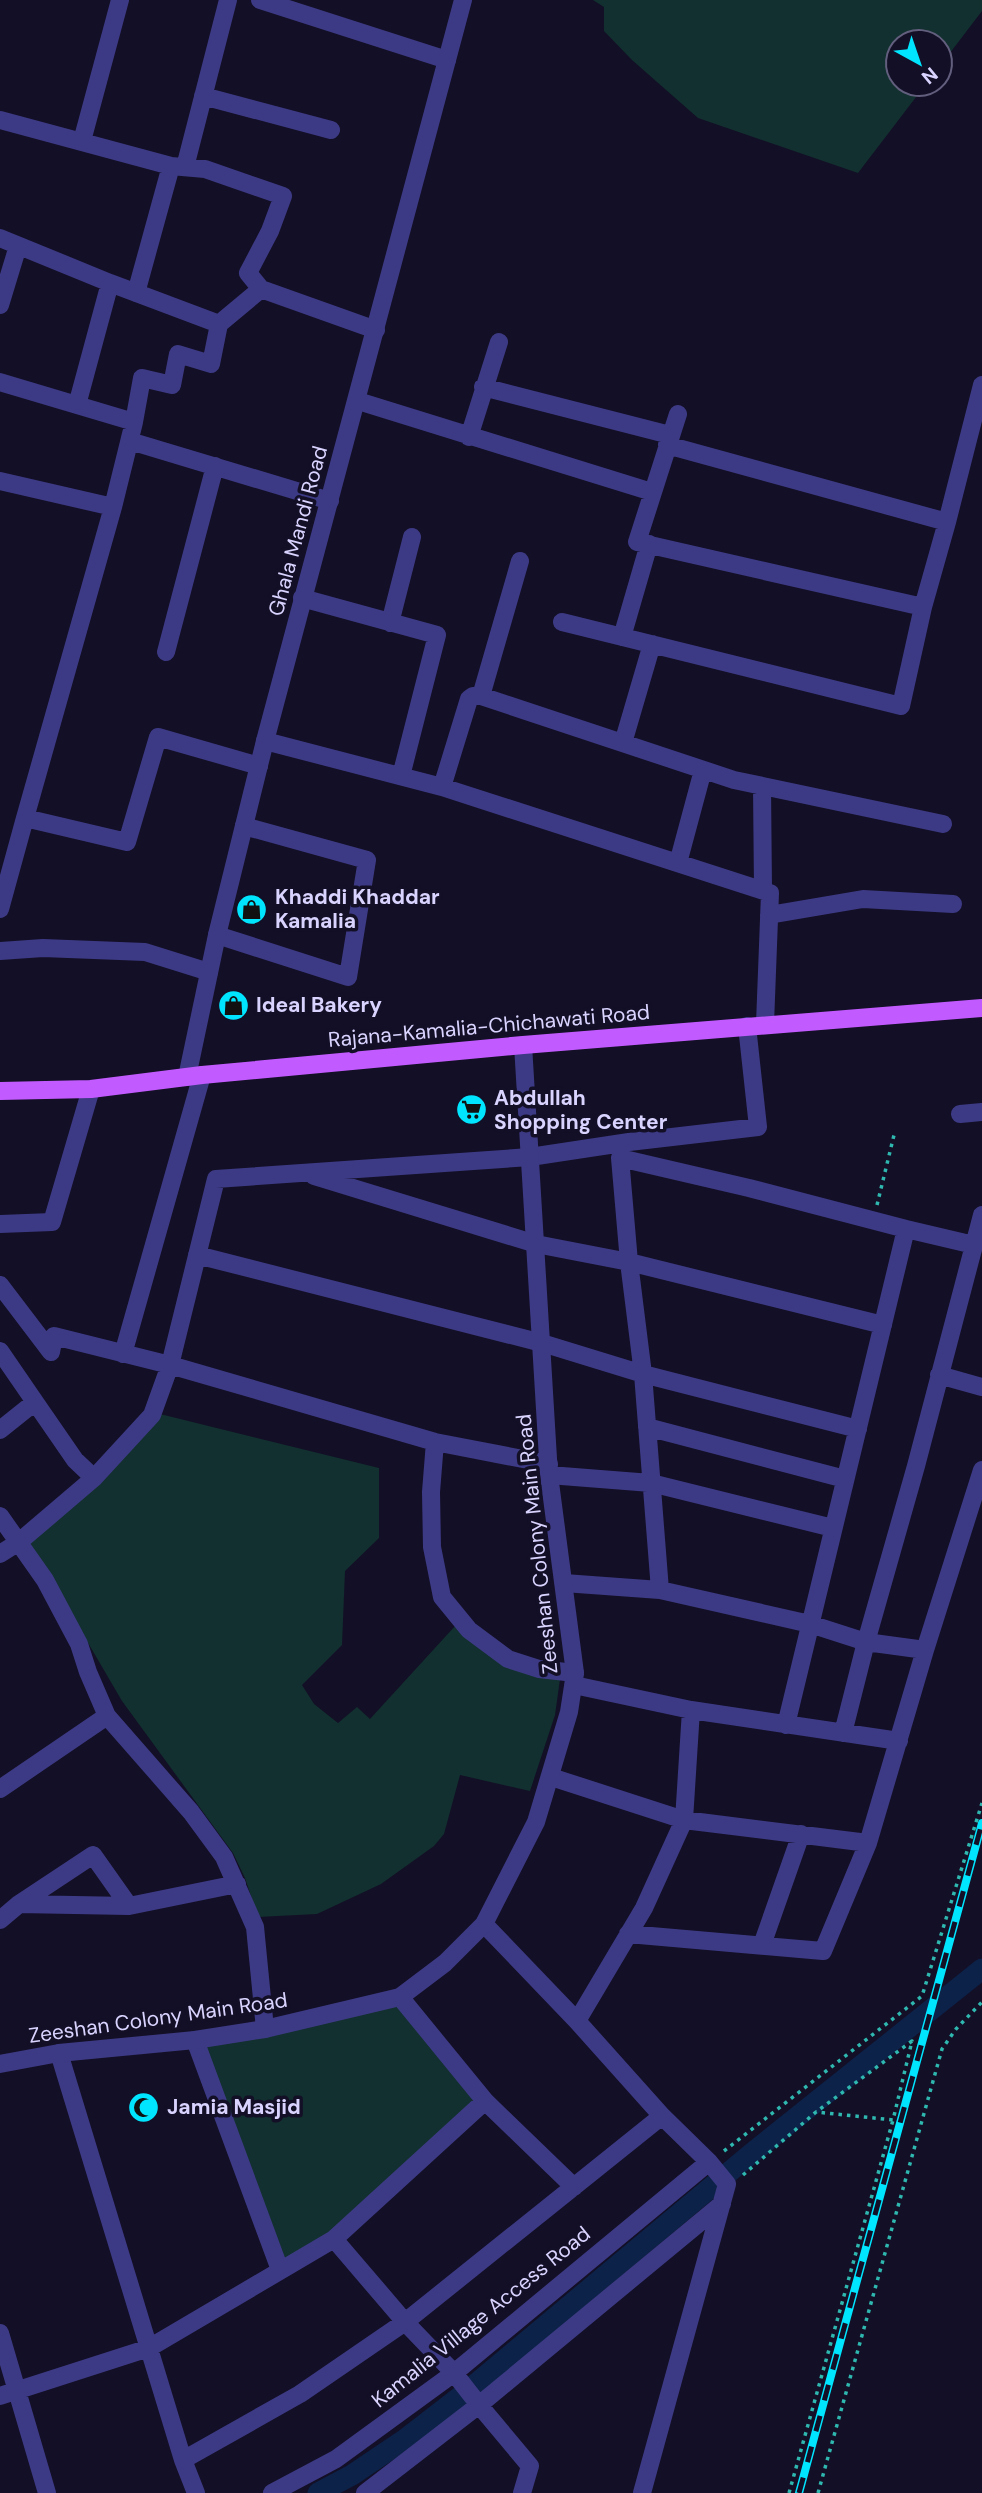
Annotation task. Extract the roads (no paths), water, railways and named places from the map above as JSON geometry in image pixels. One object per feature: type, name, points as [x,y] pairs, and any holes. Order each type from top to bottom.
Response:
[{"type":"main road","name":"Rajana-Kamalia-Chichawati Road","points":[[0,1091],[91,1089],[194,1076],[523,1045],[982,1008]]},
{"type":"street","points":[[82,141],[120,0]]},
{"type":"street","points":[[136,293],[204,96],[228,0]]},
{"type":"street","points":[[260,0],[447,60]]},
{"type":"street","name":"Ghala Mandi Road","points":[[124,1354],[194,1076],[209,972],[265,741],[463,0]]},
{"type":"street","points":[[204,96],[331,130]]},
{"type":"street","points":[[0,120],[178,166],[205,169],[283,196],[270,231],[248,273],[261,289],[376,330]]},
{"type":"street","points":[[0,238],[219,324]]},
{"type":"street","points":[[0,305],[19,246]]},
{"type":"street","points":[[77,405],[110,283]]},
{"type":"street","points":[[0,909],[113,507],[130,441],[142,378],[172,386],[178,354],[211,364],[219,324],[261,289]]},
{"type":"street","points":[[468,437],[499,342]]},
{"type":"street","points":[[0,382],[134,422]]},
{"type":"street","points":[[562,622],[901,706],[923,607],[982,385]]},
{"type":"street","points":[[483,387],[947,522]]},
{"type":"street","points":[[358,401],[652,492]]},
{"type":"street","points":[[678,414],[636,541],[923,607]]},
{"type":"street","points":[[130,441],[330,501]]},
{"type":"street","points":[[166,652],[215,466]]},
{"type":"street","points":[[0,481],[113,507]]},
{"type":"street","points":[[390,623],[412,537]]},
{"type":"street","points":[[622,637],[649,544]]},
{"type":"street","points":[[481,696],[520,561]]},
{"type":"street","points":[[302,598],[437,635],[401,776]]},
{"type":"street","points":[[623,743],[652,644]]},
{"type":"street","points":[[442,787],[469,699],[481,696],[734,780],[943,824]]},
{"type":"street","points":[[25,818],[127,842],[158,737],[259,765]]},
{"type":"street","points":[[0,1554],[19,1542],[94,1478],[152,1415],[170,1365],[216,1179],[620,1150],[758,1127],[756,1025],[770,893],[442,787],[265,741]]},
{"type":"street","points":[[678,863],[703,770]]},
{"type":"street","points":[[762,786],[763,890]]},
{"type":"street","points":[[217,935],[348,977],[368,860],[244,826]]},
{"type":"street","points":[[769,915],[863,899],[953,904]]},
{"type":"street","points":[[0,951],[43,948],[145,952],[209,972]]},
{"type":"street","name":"Zeeshan Colony Main Road","points":[[0,2064],[59,2053],[195,2040],[265,2029],[400,1997],[445,1963],[484,1924],[536,1822],[569,1712],[575,1679],[549,1469],[523,1045]]},
{"type":"street","points":[[0,1224],[52,1222],[91,1089]]},
{"type":"street","points":[[960,1114],[982,1112]]},
{"type":"street","points":[[620,1150],[749,1188],[974,1245]]},
{"type":"street","points":[[620,1150],[629,1262],[643,1374],[660,1590]]},
{"type":"street","points":[[304,1173],[536,1244],[629,1262],[883,1325]]},
{"type":"street","points":[[844,1733],[866,1642],[916,1466],[982,1215]]},
{"type":"street","points":[[786,1725],[906,1229]]},
{"type":"street","points":[[197,1255],[542,1343],[643,1374],[858,1429]]},
{"type":"street","points":[[0,1285],[51,1352],[54,1336],[170,1365],[435,1442],[549,1469],[651,1483],[834,1528]]},
{"type":"street","points":[[0,1351],[75,1460],[94,1478]]},
{"type":"street","points":[[939,1375],[982,1387]]},
{"type":"street","points":[[0,1430],[35,1402]]},
{"type":"street","points":[[647,1427],[845,1479]]},
{"type":"street","points":[[435,1442],[431,1492],[432,1547],[442,1597],[469,1630],[508,1659],[691,1710],[898,1741]]},
{"type":"street","points":[[628,1934],[823,1951],[868,1843],[982,1470]]},
{"type":"street","points":[[0,1516],[45,1580],[79,1644],[107,1716],[191,1812],[224,1857],[255,1927],[265,2029]]},
{"type":"street","points":[[564,1583],[660,1590],[810,1624],[866,1642],[925,1650]]},
{"type":"street","points":[[577,2021],[644,1908],[684,1820],[691,1710]]},
{"type":"street","points":[[0,1788],[107,1716]]},
{"type":"street","points":[[551,1777],[684,1820],[868,1843]]},
{"type":"street","points":[[762,1945],[801,1834]]},
{"type":"street","points":[[0,1920],[19,1904],[93,1855],[129,1906]]},
{"type":"street","points":[[19,1904],[129,1906],[237,1884]]},
{"type":"street","points":[[484,1924],[577,2021],[662,2116],[712,2166],[725,2193],[642,2493]]},
{"type":"street","points":[[400,1997],[485,2101],[574,2187]]},
{"type":"street","points":[[195,2040],[281,2270]]},
{"type":"street","points":[[59,2053],[183,2460],[196,2493]]},
{"type":"street","points":[[8,2394],[149,2348],[334,2239],[485,2101]]},
{"type":"street","points":[[183,2460],[300,2394],[405,2322],[662,2116]]},
{"type":"street","name":"Kamalia Village Access Road","points":[[272,2493],[336,2459],[454,2373],[712,2166]]},
{"type":"street","points":[[365,2493],[479,2404],[725,2193]]},
{"type":"street","points":[[334,2239],[405,2322],[454,2373],[530,2466],[522,2493]]},
{"type":"street","points":[[0,2333],[8,2394],[47,2493]]},
{"type":"waterway","points":[[318,2493],[352,2475],[404,2440],[466,2392],[752,2153],[982,1969]]},
{"type":"railway","points":[[799,2493],[982,1823]]},
{"type":"place","name":"Khaddi Khaddar Kamalia","points":[[252,909]]},
{"type":"place","name":"Ideal Bakery","points":[[233,1005]]},
{"type":"place","name":"Abdullah Shopping Center","points":[[471,1110]]},
{"type":"place","name":"Jamia Masjid","points":[[144,2107]]}]
